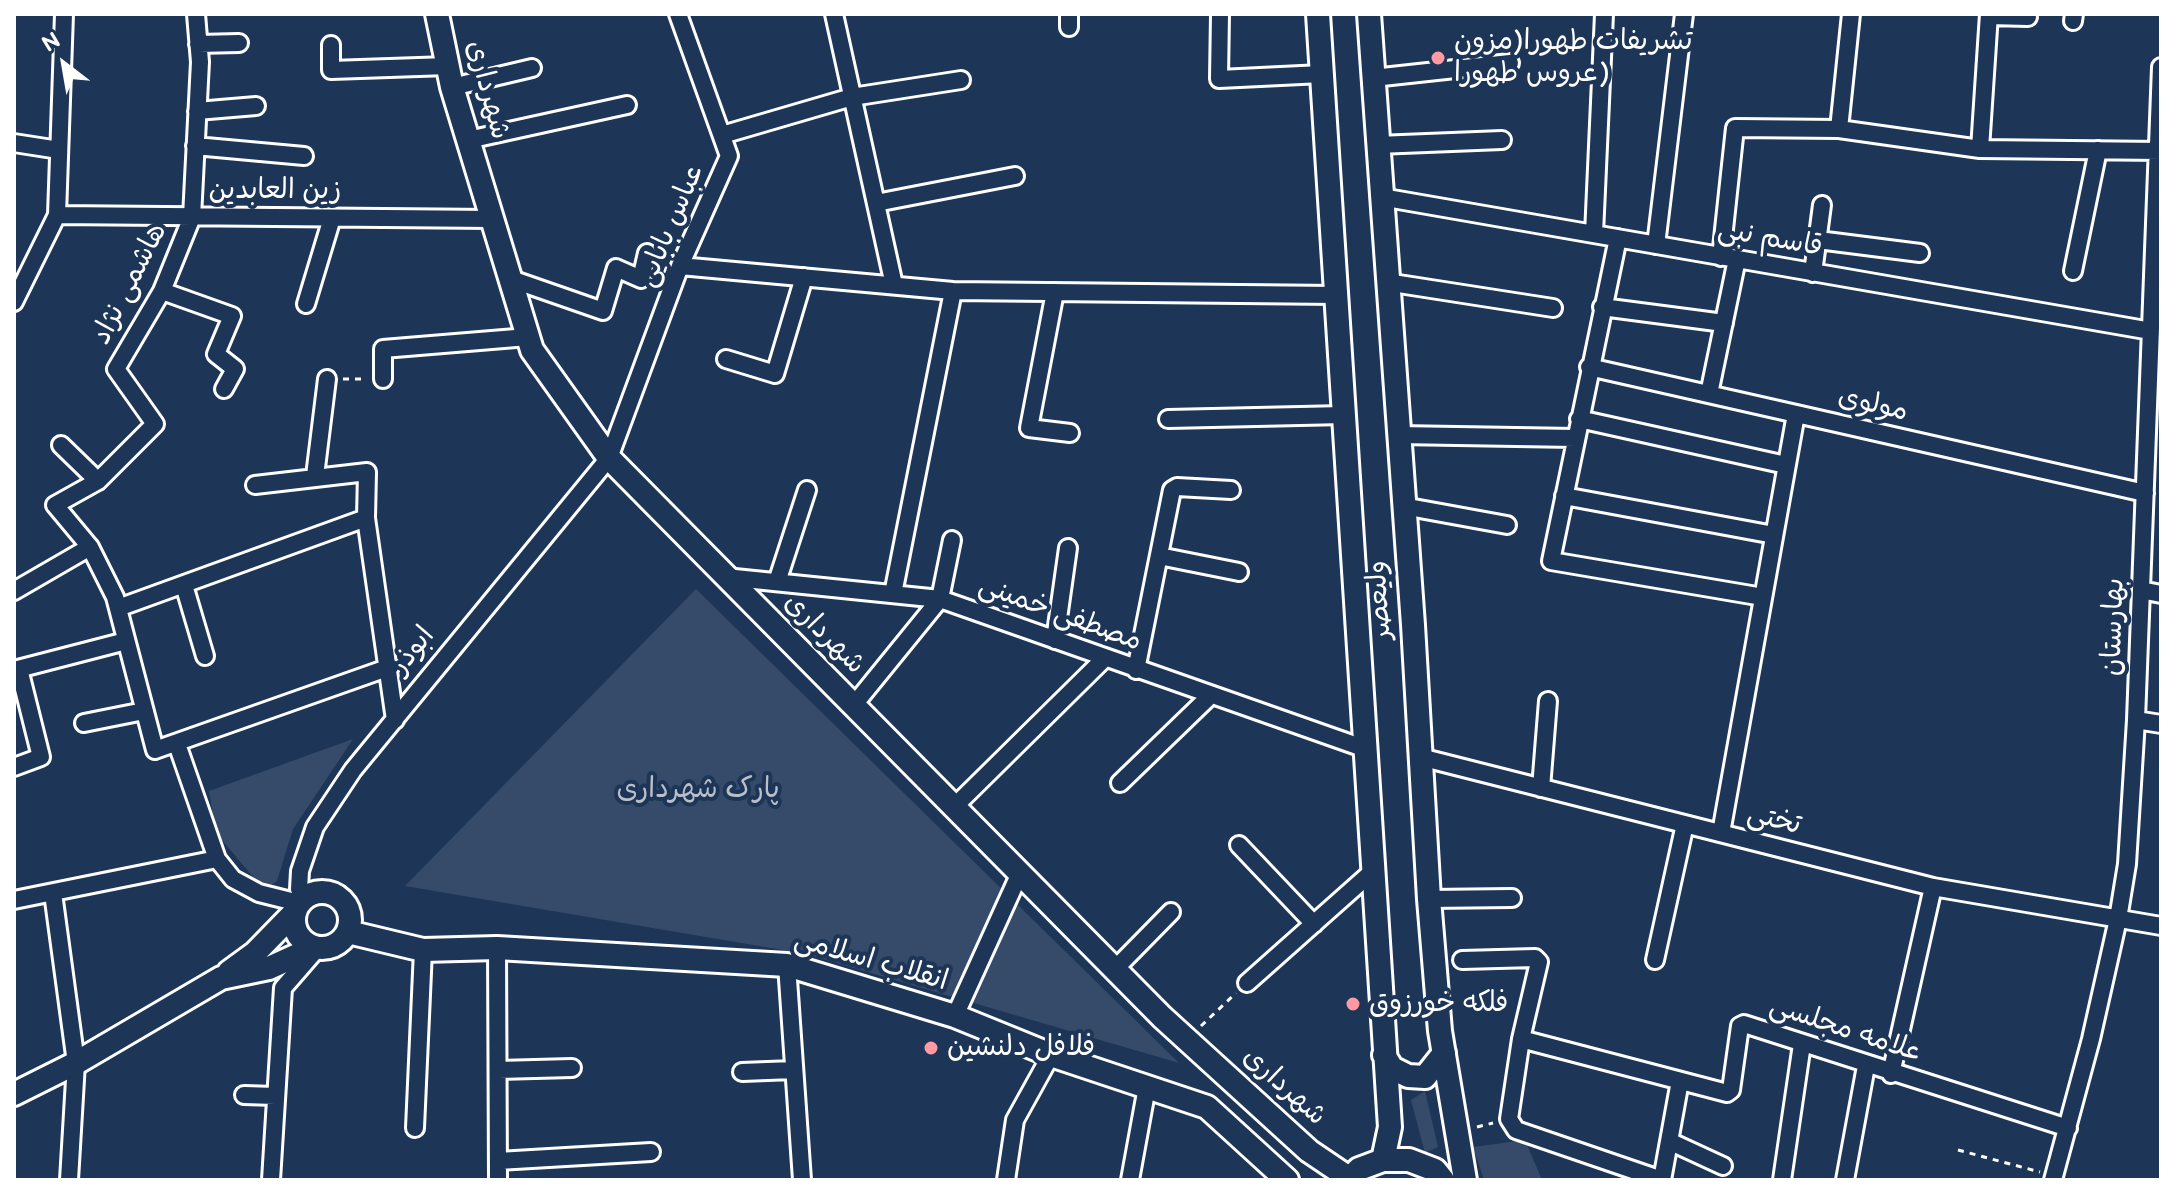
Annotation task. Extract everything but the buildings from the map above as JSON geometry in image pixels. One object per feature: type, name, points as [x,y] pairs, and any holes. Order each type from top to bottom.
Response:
[{"type":"main road","name":"شهرداری","points":[[437,14],[468,140],[532,350],[609,458],[1186,1039],[1309,1151],[1349,1179]]},
{"type":"main road","name":"ولیعصر","points":[[1318,14],[1390,1127],[1383,1160]]},
{"type":"main road","name":"ولیعصر","points":[[1369,14],[1429,899],[1444,1053],[1465,1180]]},
{"type":"main road","points":[[14,1094],[76,1063],[221,978],[255,953],[296,903],[318,892],[342,900],[350,915],[348,932],[336,945],[316,947],[269,968],[221,978]]},
{"type":"main road","points":[[296,903],[298,934],[316,947]]},
{"type":"main road","name":"انقلاب اسلامی","points":[[348,932],[423,950],[497,948],[787,965],[955,1016],[1051,1055],[1207,1107],[1287,1180]]},
{"type":"main road","points":[[1384,1055],[1392,1068],[1408,1076],[1425,1077],[1444,1053]]},
{"type":"main road","points":[[1349,1179],[1359,1169],[1383,1160],[1409,1160],[1435,1170],[1443,1180]]},
{"type":"street","points":[[14,302],[57,215],[64,14]]},
{"type":"street","name":"هاشمی نژاد","points":[[90,547],[55,505],[98,481],[155,424],[116,369],[162,291],[192,217],[197,111],[196,14]]},
{"type":"street","name":"عباس بابایی","points":[[609,458],[680,266],[729,156],[678,14]]},
{"type":"street","points":[[834,14],[894,285]]},
{"type":"street","points":[[1220,14],[1219,79],[1322,74]]},
{"type":"street","points":[[1594,234],[1604,14]]},
{"type":"street","points":[[1656,245],[1684,14]]},
{"type":"street","points":[[1839,129],[1851,14]]},
{"type":"street","points":[[1980,149],[1989,15],[2028,17]]},
{"type":"street","points":[[198,44],[239,43]]},
{"type":"street","points":[[331,45],[331,70],[450,76],[532,68]]},
{"type":"street","points":[[1373,78],[1510,63]]},
{"type":"street","name":"بهارستان","points":[[2054,1178],[2118,919],[2127,864],[2145,493],[2154,463],[2161,67]]},
{"type":"street","points":[[722,135],[852,97],[961,80]]},
{"type":"street","points":[[468,140],[627,105]]},
{"type":"street","points":[[197,111],[256,106]]},
{"type":"street","points":[[1709,394],[1724,323],[1735,128],[1839,129],[1980,149],[2160,151]]},
{"type":"street","points":[[1377,145],[1502,140]]},
{"type":"street","points":[[14,143],[59,150]]},
{"type":"street","points":[[195,146],[304,156]]},
{"type":"street","points":[[2073,271],[2098,150]]},
{"type":"street","points":[[876,203],[1015,176]]},
{"type":"street","name":"قاسم نبی","points":[[1381,197],[2154,336]]},
{"type":"street","points":[[1813,273],[1822,205]]},
{"type":"street","name":"زین العابدین","points":[[57,215],[492,219]]},
{"type":"street","points":[[306,304],[332,218]]},
{"type":"street","points":[[1618,238],[1551,561],[1763,597]]},
{"type":"street","points":[[1818,240],[1920,253]]},
{"type":"street","points":[[511,279],[603,311],[616,268],[641,279],[647,253]]},
{"type":"street","points":[[680,266],[953,291],[1336,295]]},
{"type":"street","points":[[726,359],[775,374],[804,277]]},
{"type":"street","points":[[1386,282],[1553,308]]},
{"type":"street","points":[[162,291],[232,316],[216,354],[235,369],[224,389]]},
{"type":"street","points":[[893,594],[953,291]]},
{"type":"street","points":[[1055,292],[1029,428],[1070,433]]},
{"type":"street","points":[[1602,307],[1724,323]]},
{"type":"street","points":[[383,379],[383,349],[528,337]]},
{"type":"street","name":"مولوی","points":[[1589,367],[2145,493]]},
{"type":"street","points":[[315,476],[327,379]]},
{"type":"street","points":[[1721,833],[1796,414]]},
{"type":"street","points":[[1168,419],[1344,415]]},
{"type":"street","points":[[1579,419],[1786,465]]},
{"type":"street","points":[[1398,435],[1575,438]]},
{"type":"street","points":[[61,445],[98,481]]},
{"type":"street","name":"ابوذر","points":[[296,903],[300,871],[315,827],[353,770],[609,458]]},
{"type":"street","points":[[255,485],[367,472],[366,518],[390,667],[395,720]]},
{"type":"street","points":[[1136,670],[1175,488],[1231,490]]},
{"type":"street","points":[[777,582],[807,490]]},
{"type":"street","points":[[1564,496],[1774,535]]},
{"type":"street","points":[[1403,506],[1507,525]]},
{"type":"street","points":[[118,608],[366,518]]},
{"type":"street","points":[[853,706],[940,599],[952,540]]},
{"type":"street","points":[[14,591],[90,547],[118,608],[155,750],[390,667]]},
{"type":"street","points":[[1055,640],[1068,548]]},
{"type":"street","points":[[1159,556],[1239,572]]},
{"type":"street","name":"مصطفی خمینی","points":[[725,577],[940,599],[1366,749]]},
{"type":"street","points":[[184,585],[205,656]]},
{"type":"street","points":[[2141,590],[2161,594]]},
{"type":"street","points":[[14,767],[41,757],[16,669],[126,641]]},
{"type":"street","points":[[954,807],[1105,658]]},
{"type":"street","points":[[1120,783],[1211,695]]},
{"type":"street","points":[[1541,788],[1548,701]]},
{"type":"street","points":[[84,723],[144,711]]},
{"type":"street","points":[[2136,720],[2161,724]]},
{"type":"street","points":[[177,744],[217,859],[233,879],[259,893],[296,903]]},
{"type":"street","name":"تختی","points":[[1420,757],[1933,887],[2161,926]]},
{"type":"street","points":[[1655,960],[1685,824]]},
{"type":"street","points":[[1239,845],[1314,924]]},
{"type":"street","points":[[14,900],[217,859]]},
{"type":"street","points":[[1247,983],[1373,871]]},
{"type":"street","points":[[955,1016],[1020,873]]},
{"type":"street","points":[[1891,1074],[1933,887]]},
{"type":"street","points":[[53,893],[76,1063],[69,1180]]},
{"type":"street","points":[[1429,899],[1512,898]]},
{"type":"street","points":[[1115,969],[1171,912]]},
{"type":"street","points":[[271,1180],[283,988],[316,947]]},
{"type":"street","points":[[497,948],[498,1180]]},
{"type":"street","points":[[415,1128],[423,950]]},
{"type":"street","points":[[1462,960],[1535,958],[1539,962],[1521,1039],[1509,1119],[1516,1130],[1662,1180],[1680,1081]]},
{"type":"street","points":[[787,965],[802,1180]]},
{"type":"street","name":"علامه مجلسی","points":[[1521,1039],[1729,1092],[1741,1024],[2068,1128]]},
{"type":"street","points":[[1782,1180],[1802,1044]]},
{"type":"street","points":[[1006,1180],[1015,1120],[1051,1055]]},
{"type":"street","points":[[1845,1180],[1866,1066]]},
{"type":"street","points":[[498,1070],[572,1068]]},
{"type":"street","points":[[742,1072],[793,1070]]},
{"type":"street","points":[[1130,1180],[1147,1087]]},
{"type":"street","points":[[244,1095],[275,1096]]},
{"type":"street","points":[[1671,1142],[1723,1166]]},
{"type":"street","points":[[498,1161],[651,1152]]},
{"type":"path","points":[[327,379],[383,379]]},
{"type":"path","points":[[1186,1039],[1247,983]]},
{"type":"path","points":[[1457,1131],[1509,1119]]},
{"type":"path","points":[[1958,1150],[2054,1178]]},
{"type":"green space","name":"پارک شهرداری","points":[[696,589],[1179,1063],[806,954],[405,886]]},
{"type":"green space","points":[[353,739],[293,829],[277,881],[270,886],[259,884],[216,833],[209,791]]},
{"type":"green space","points":[[1425,1091],[1438,1147],[1425,1153],[1411,1100]]},
{"type":"green space","points":[[1525,1140],[1542,1180],[1484,1180],[1473,1147]]},
{"type":"place","name":"تشریفات طهورا(مزون عروس طهورا)","points":[[1438,58]]},
{"type":"place","name":"فلکه خورزوق","points":[[1353,1004]]},
{"type":"place","name":"فلافل دلنشین","points":[[931,1048]]}]
